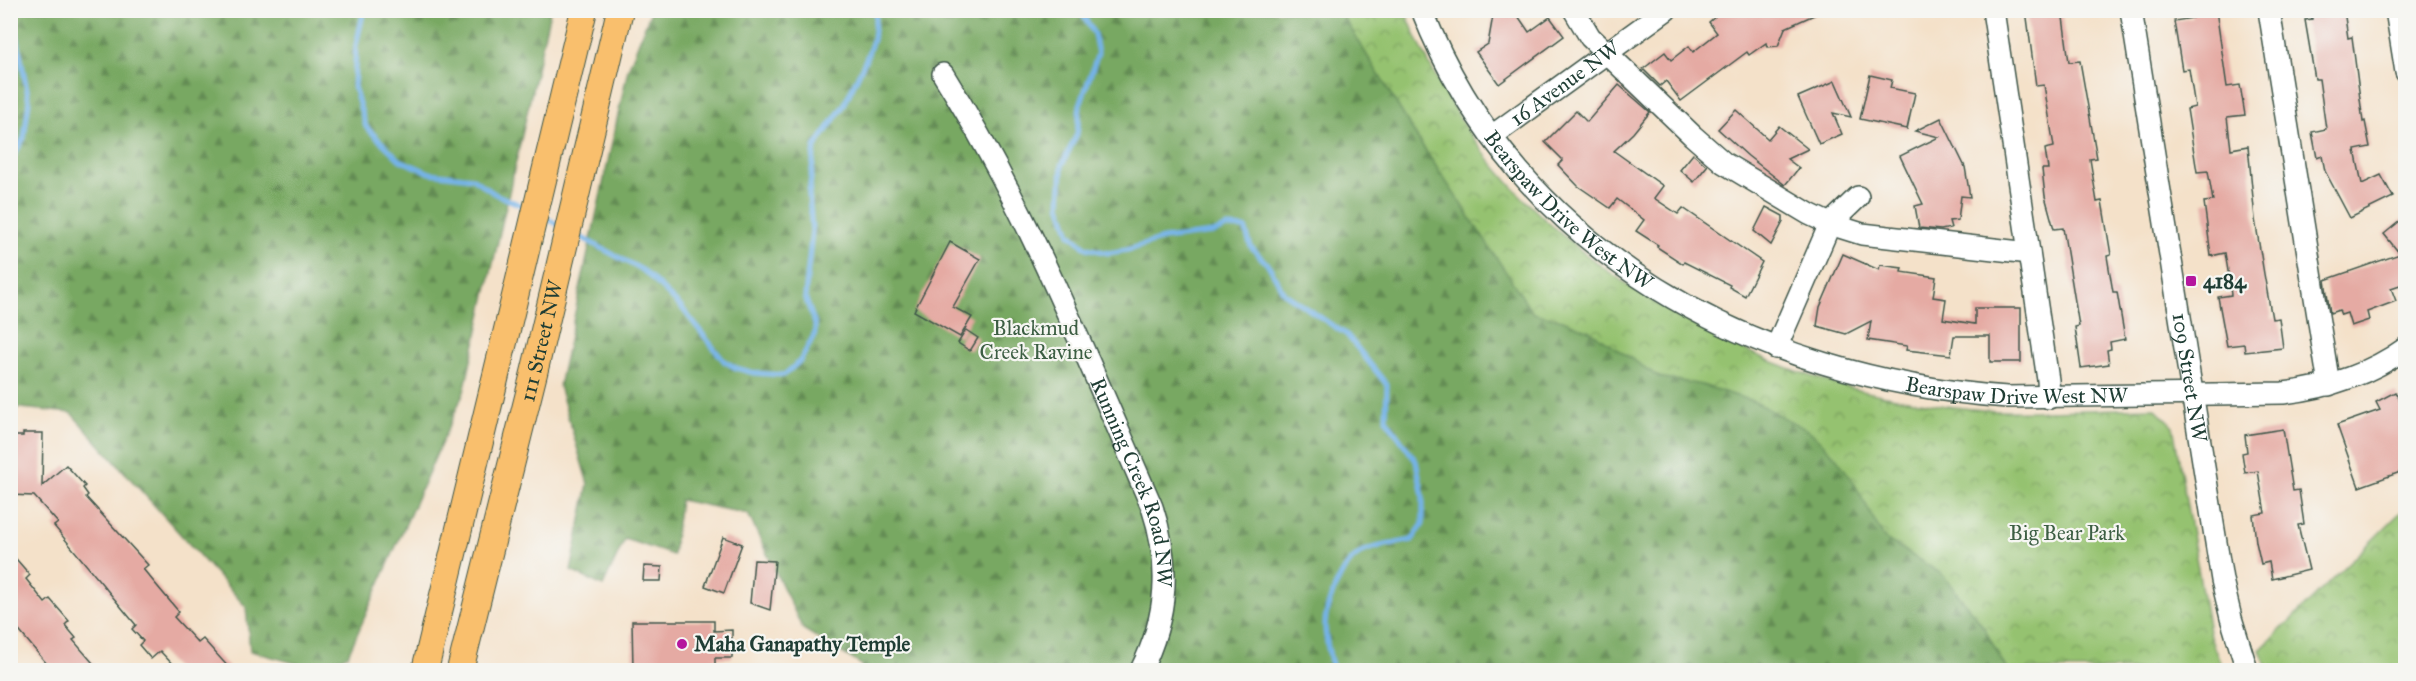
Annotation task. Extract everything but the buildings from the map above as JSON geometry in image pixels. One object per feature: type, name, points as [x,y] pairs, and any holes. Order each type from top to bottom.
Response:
[{"type":"main road","name":"111 Street NW","points":[[425,670],[585,10]]},
{"type":"main road","name":"111 Street NW","points":[[460,670],[534,373],[620,10]]},
{"type":"street","name":"Bearspaw Drive West NW","points":[[1422,10],[1440,54],[1454,80],[1492,136],[1551,206],[1616,261],[1691,309],[1776,348],[1821,364],[1918,387],[1976,395],[2049,398],[2283,393],[2329,385],[2377,366],[2406,348]]},
{"type":"street","points":[[1574,10],[1590,36],[1724,163],[1809,214],[1830,224],[1862,234],[2029,253]]},
{"type":"street","name":"16 Avenue NW","points":[[1492,136],[1666,10]]},
{"type":"street","points":[[1992,10],[2049,398]]},
{"type":"street","name":"109 Street NW","points":[[2131,10],[2222,580],[2247,670]]},
{"type":"street","points":[[2269,10],[2329,385]]},
{"type":"street","points":[[2396,10],[2406,72]]},
{"type":"street","name":"Running Creek Road NW","points":[[943,74],[981,138],[1037,244],[1152,507],[1164,550],[1165,584],[1153,642],[1141,670]]},
{"type":"street","points":[[1776,348],[1830,224],[1858,197]]},
{"type":"green space","points":[[11,10],[550,11],[464,392],[348,655],[313,668],[250,651],[246,607],[71,413],[11,407]]},
{"type":"green space","name":"Blackmud Creek Ravine","points":[[651,11],[1340,11],[1420,142],[1533,312],[1563,320],[1590,331],[1659,377],[1702,385],[1753,401],[1811,432],[1835,456],[1853,481],[1884,538],[1942,574],[1983,626],[2007,670],[861,670],[862,665],[803,629],[748,514],[680,500],[673,555],[625,539],[603,586],[571,571],[588,484],[559,386],[628,69]]},
{"type":"green space","name":"Big Bear Park","points":[[1340,11],[1406,11],[1414,33],[1446,95],[1478,146],[1536,211],[1582,251],[1632,288],[1685,320],[1741,349],[1799,372],[1856,389],[1934,404],[2000,411],[2155,408],[2173,426],[2210,637],[2223,670],[2007,670],[1983,626],[1942,574],[1884,538],[1853,481],[1835,456],[1811,432],[1753,401],[1702,385],[1659,377],[1590,331],[1563,320],[1533,313],[1420,142]]},
{"type":"green space","points":[[2405,508],[2405,670],[2268,670],[2260,650]]},
{"type":"waterway","points":[[10,162],[24,138],[29,101],[12,10]]},
{"type":"waterway","points":[[364,10],[356,45],[354,87],[366,127],[400,160],[430,173],[472,178],[495,194],[530,209]]},
{"type":"waterway","points":[[575,234],[644,271],[682,308],[724,361],[736,368],[754,373],[784,375],[801,360],[815,333],[815,324],[805,297],[812,231],[809,194],[815,147],[844,105],[866,59],[873,40],[876,10]]},
{"type":"waterway","points":[[1080,10],[1094,34],[1098,53],[1080,105],[1077,134],[1062,165],[1060,205],[1070,234],[1087,248],[1108,253],[1163,239],[1213,233],[1227,227],[1245,228],[1251,247],[1269,266],[1284,293],[1347,335],[1387,385],[1386,419],[1416,461],[1423,496],[1423,524],[1412,540],[1370,549],[1358,555],[1346,567],[1336,587],[1326,617],[1326,636],[1333,670]]},
{"type":"waterway","name":"Blackmud Creek Ravine","points":[[541,215],[562,227]]},
{"type":"place","name":"4184","points":[[2191,281]]},
{"type":"place","name":"Maha Ganapathy Temple","points":[[682,644]]}]
